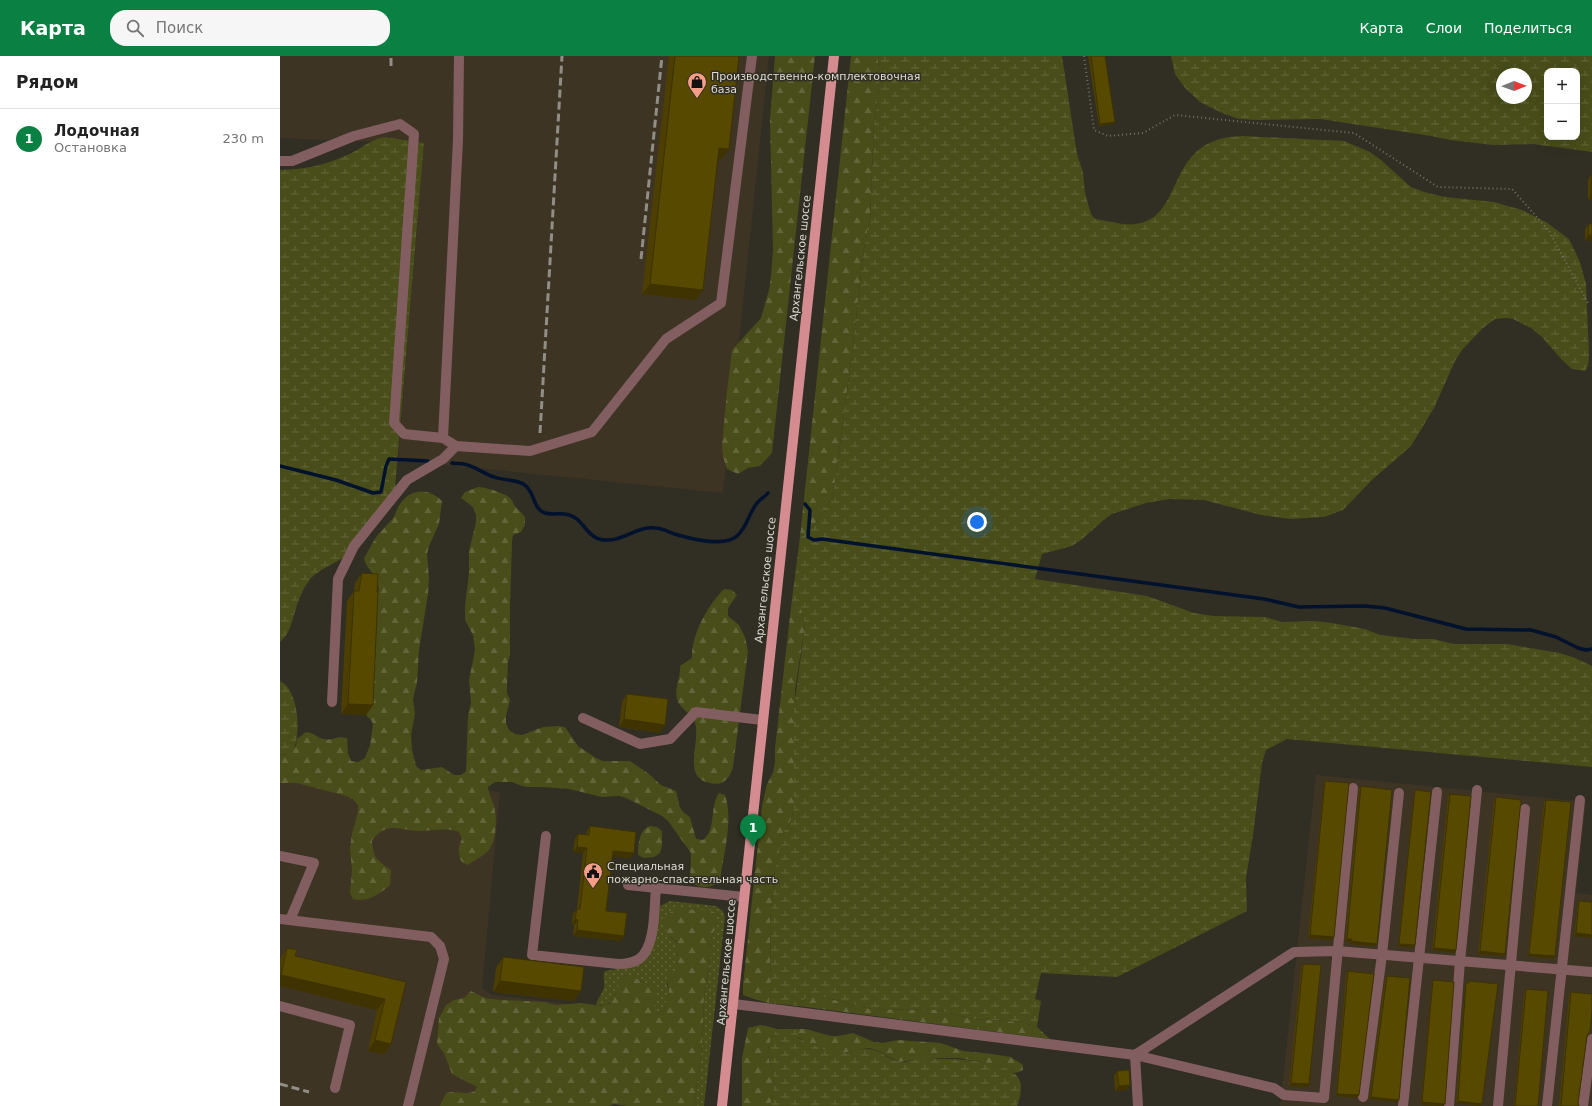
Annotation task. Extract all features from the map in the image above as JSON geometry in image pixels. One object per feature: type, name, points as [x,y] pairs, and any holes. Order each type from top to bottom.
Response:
[{"type":"main road","name":"Архангельское шоссе","points":[[722,1106],[834,56]]},
{"type":"lane","points":[[443,438],[458,140],[459,56]]},
{"type":"lane","points":[[280,161],[292,161],[354,136],[400,124],[414,134],[394,423],[404,434],[443,438],[456,446],[530,451],[592,432],[666,339],[721,304],[752,56]]},
{"type":"lane","points":[[332,702],[338,579],[354,546],[406,480],[443,459],[456,446]]},
{"type":"lane","points":[[583,718],[640,744],[670,739],[696,712],[762,720]]},
{"type":"lane","points":[[734,1004],[1135,1055],[1274,1088],[1284,1095],[1324,1098],[1353,788]]},
{"type":"lane","points":[[1449,1106],[1460,961],[1477,790]]},
{"type":"lane","points":[[1403,1106],[1437,792]]},
{"type":"lane","points":[[1363,1097],[1382,954],[1399,793]]},
{"type":"lane","points":[[1547,1106],[1580,800]]},
{"type":"lane","points":[[1498,1106],[1525,809]]},
{"type":"lane","points":[[546,836],[532,955],[618,964],[630,963],[638,960],[646,952],[650,943],[656,888]]},
{"type":"lane","points":[[280,856],[314,863],[285,920],[431,937],[440,946],[444,959],[408,1106]]},
{"type":"lane","points":[[628,885],[744,897]]},
{"type":"lane","points":[[1135,1055],[1294,952],[1337,951],[1382,954],[1592,972]]},
{"type":"lane","points":[[280,1006],[350,1025],[335,1088]]},
{"type":"lane","points":[[1583,1106],[1592,1039]]},
{"type":"lane","points":[[1135,1055],[1138,1106]]},
{"type":"path","points":[[1084,56],[1094,130],[1108,136],[1143,133],[1175,114],[1354,133],[1438,187],[1512,189],[1549,231],[1589,305]]},
{"type":"shaded area","name":"Производственно-комплектовочная база","points":[[280,56],[769,56],[723,493],[398,460],[424,144],[280,138]]},
{"type":"shaded area","points":[[280,764],[500,792],[482,988],[492,995],[615,1009],[603,1106],[280,1106]]},
{"type":"shaded area","points":[[1316,775],[1586,802],[1576,893],[1592,895],[1592,1106],[1280,1106]]},
{"type":"green space","points":[[775,56],[815,56],[772,453],[760,466],[748,468],[738,474],[727,469],[723,457],[722,445],[732,350],[761,318],[769,290],[771,276],[773,250],[770,120]]},
{"type":"green space","points":[[851,56],[878,56],[879,90],[874,125],[870,218],[863,254],[853,346],[833,497],[822,511],[814,526],[800,537]]},
{"type":"green space","points":[[878,56],[1062,56],[1077,154],[1083,172],[1085,193],[1091,214],[1095,219],[1124,224],[1135,224],[1141,223],[1155,216],[1165,205],[1188,161],[1200,149],[1217,140],[1242,136],[1344,141],[1370,152],[1411,187],[1445,197],[1494,202],[1522,210],[1546,222],[1569,239],[1580,262],[1586,284],[1589,355],[1588,366],[1585,371],[1572,369],[1542,337],[1531,328],[1513,319],[1495,319],[1483,328],[1462,350],[1455,361],[1434,408],[1411,446],[1373,479],[1343,510],[1324,517],[1290,519],[1261,515],[1204,500],[1169,499],[1146,503],[1112,514],[1072,546],[1042,554],[1035,579],[1147,596],[1194,613],[1214,616],[1265,617],[1282,622],[1315,621],[1365,629],[1380,635],[1415,639],[1433,639],[1454,644],[1507,644],[1560,653],[1575,658],[1592,666],[1592,767],[1287,739],[1266,750],[1262,763],[1246,878],[1247,911],[1117,977],[1041,973],[1035,999],[1041,1001],[1037,1027],[1021,1022],[973,1019],[936,1010],[871,1009],[823,997],[807,997],[798,1006],[769,1003],[771,989],[770,922],[775,870],[780,844],[784,831],[791,820],[794,808],[794,708],[805,624],[800,604],[791,607],[800,537],[814,526],[822,511],[833,497],[853,346],[863,254],[870,218],[874,125],[879,90]]},
{"type":"green space","points":[[1171,56],[1592,56],[1592,152],[1533,144],[1493,145],[1450,140],[1320,119],[1239,119],[1222,113],[1200,102],[1185,88],[1175,74]]},
{"type":"green space","points":[[384,137],[424,143],[394,500],[347,555],[312,577],[300,596],[288,632],[280,642],[280,170],[306,168],[330,162],[352,153],[374,140]]},
{"type":"green space","points":[[478,487],[486,488],[506,495],[512,500],[514,505],[525,517],[525,525],[521,532],[513,535],[512,542],[510,654],[508,662],[507,686],[507,693],[510,700],[506,716],[506,723],[509,730],[515,734],[522,735],[543,727],[565,727],[578,746],[596,758],[603,761],[630,761],[649,774],[661,785],[676,791],[681,809],[690,817],[696,839],[703,840],[707,835],[712,824],[716,799],[719,793],[725,795],[728,815],[727,838],[720,881],[717,884],[709,887],[702,887],[690,882],[691,853],[668,821],[662,816],[626,798],[619,796],[602,797],[569,789],[527,787],[512,782],[495,782],[488,787],[489,794],[494,805],[496,821],[493,842],[486,853],[467,865],[461,861],[460,858],[459,847],[462,839],[459,832],[444,829],[418,831],[392,828],[384,830],[372,840],[373,851],[382,864],[391,870],[390,885],[382,892],[368,899],[353,899],[350,893],[352,870],[350,848],[352,833],[358,812],[358,805],[353,799],[346,796],[297,783],[280,783],[280,755],[285,754],[296,746],[297,739],[306,732],[312,733],[319,738],[324,739],[340,737],[347,738],[348,753],[351,761],[358,762],[365,758],[370,745],[373,724],[366,715],[371,602],[379,590],[376,579],[365,563],[364,558],[379,533],[393,518],[404,499],[409,495],[420,492],[432,494],[442,501],[439,524],[427,554],[429,578],[428,594],[419,650],[417,683],[413,699],[415,714],[411,735],[412,750],[416,766],[421,770],[442,767],[454,775],[461,775],[466,771],[468,716],[471,702],[469,680],[475,650],[473,635],[465,620],[465,606],[469,573],[469,551],[476,522],[476,515],[473,507],[461,498],[465,492]]},
{"type":"green space","points":[[724,589],[732,590],[737,595],[728,608],[728,616],[739,625],[745,637],[748,651],[733,767],[726,780],[715,784],[706,782],[699,778],[695,772],[695,723],[691,716],[678,702],[676,691],[680,674],[680,666],[692,658],[692,649],[697,630],[712,603]]},
{"type":"green space","points":[[800,603],[805,624],[795,691],[794,808],[791,820],[784,831],[775,870],[770,922],[771,989],[769,1003],[743,995],[743,985],[762,806],[767,784],[773,773],[775,761],[775,748],[791,607]]},
{"type":"green space","points":[[280,681],[286,686],[295,703],[298,725],[295,745],[292,752],[280,755]]},
{"type":"green space","points":[[650,826],[657,827],[662,831],[662,846],[660,853],[654,857],[644,858],[638,855],[639,842],[643,831]]},
{"type":"green space","points":[[670,901],[716,906],[723,911],[725,917],[704,1106],[694,1106],[702,1048],[704,996],[709,967],[711,940],[716,924],[710,910],[683,908],[668,914],[670,936],[678,944],[677,970],[668,975],[667,985],[669,990],[665,1010],[656,1015],[652,1012],[655,1001],[651,986],[631,976],[624,976],[611,1001],[607,1004],[596,1005],[604,987],[605,971],[631,966],[648,957],[651,951],[660,906]]},
{"type":"green space","points":[[681,907],[695,910],[710,910],[715,913],[716,924],[711,940],[709,967],[704,996],[702,1048],[694,1106],[626,1106],[614,1104],[609,1106],[440,1106],[446,1093],[471,1092],[475,1091],[477,1087],[452,1074],[444,1053],[437,1044],[439,1018],[446,1005],[454,1000],[464,998],[471,991],[485,998],[500,1000],[544,1002],[556,1005],[581,1003],[601,1006],[610,1003],[616,994],[620,979],[628,975],[633,976],[651,986],[655,990],[655,1001],[652,1012],[656,1015],[665,1010],[669,990],[667,980],[668,975],[677,970],[678,944],[665,930],[664,921],[668,914]]},
{"type":"green space","points":[[807,997],[823,997],[871,1009],[936,1010],[973,1019],[1021,1022],[1037,1027],[1050,1039],[798,1006]]},
{"type":"green space","points":[[760,1025],[777,1029],[771,1040],[768,1051],[769,1061],[774,1074],[772,1098],[770,1106],[742,1106],[742,1058],[748,1028]]},
{"type":"green space","points":[[777,1029],[799,1029],[797,1037],[837,1053],[869,1049],[877,1051],[900,1062],[928,1058],[984,1062],[1006,1068],[1014,1073],[1019,1079],[1021,1092],[1019,1100],[1017,1106],[770,1106],[774,1090],[774,1072],[769,1059],[768,1051],[771,1040]]},
{"type":"green space","points":[[799,1029],[806,1029],[831,1036],[853,1033],[874,1042],[882,1043],[898,1040],[941,1043],[963,1051],[1011,1057],[1023,1065],[1023,1070],[1015,1073],[1000,1066],[958,1058],[924,1058],[899,1062],[876,1050],[868,1048],[843,1053],[834,1053],[811,1045],[796,1036]]},
{"type":"building","points":[[675,56],[739,56],[729,149],[719,148],[703,290],[650,284]]},
{"type":"building","points":[[1091,56],[1105,56],[1115,122],[1100,124]]},
{"type":"building","points":[[1592,175],[1592,195],[1591,195]]},
{"type":"building","points":[[1589,224],[1592,224],[1592,235],[1588,235]]},
{"type":"building","points":[[362,573],[378,574],[373,705],[348,704],[354,591],[359,591]]},
{"type":"building","points":[[627,694],[668,699],[665,725],[624,719]]},
{"type":"building","points":[[1325,781],[1349,783],[1334,937],[1310,935]]},
{"type":"building","points":[[1361,786],[1392,790],[1377,944],[1351,941],[1352,939],[1347,939]]},
{"type":"building","points":[[1415,790],[1431,792],[1415,945],[1399,944]]},
{"type":"building","points":[[1450,794],[1471,796],[1456,950],[1434,948]]},
{"type":"building","points":[[1496,797],[1521,800],[1505,954],[1480,951]]},
{"type":"building","points":[[1546,800],[1571,802],[1555,956],[1529,954]]},
{"type":"building","points":[[590,826],[636,832],[634,853],[613,851],[606,911],[627,913],[624,936],[577,930],[578,920],[575,919],[577,909],[580,909],[587,848],[577,847],[578,834],[589,835]]},
{"type":"building","points":[[1579,901],[1592,902],[1592,935],[1576,933]]},
{"type":"building","points":[[287,948],[297,950],[295,956],[406,982],[391,1044],[375,1040],[385,999],[281,975]]},
{"type":"building","points":[[503,957],[584,967],[581,991],[500,981]]},
{"type":"building","points":[[1303,964],[1321,965],[1309,1084],[1291,1083]]},
{"type":"building","points":[[1348,971],[1374,974],[1359,1095],[1337,1094]]},
{"type":"building","points":[[1387,976],[1410,978],[1399,1100],[1371,1097]]},
{"type":"building","points":[[1433,980],[1454,982],[1445,1104],[1422,1102]]},
{"type":"building","points":[[1469,981],[1498,984],[1482,1104],[1458,1101],[1466,983],[1469,983]]},
{"type":"building","points":[[1526,989],[1548,991],[1538,1106],[1515,1106]]},
{"type":"building","points":[[1571,992],[1592,994],[1592,1010],[1590,1031],[1587,1036],[1578,1103],[1579,1106],[1561,1106]]},
{"type":"building","points":[[1129,1070],[1130,1085],[1119,1086],[1117,1071]]},
{"type":"waterway","points":[[280,466],[336,480],[373,493],[381,492],[386,466],[389,459],[428,461]]},
{"type":"waterway","points":[[452,463],[468,465],[494,477],[519,482],[529,489],[536,505],[541,511],[549,514],[564,514],[573,516],[592,536],[607,540],[648,528],[658,528],[678,535],[700,540],[717,542],[732,539],[737,536],[746,524],[754,507],[768,493]]},
{"type":"waterway","points":[[805,504],[810,510],[808,537],[814,540],[822,539],[1264,599],[1299,607],[1365,606],[1385,608],[1466,629],[1531,630],[1556,637],[1578,648],[1586,650],[1592,649]]},
{"type":"railway","points":[[391,56],[391,66]]},
{"type":"railway","points":[[540,433],[562,56]]},
{"type":"railway","points":[[641,259],[662,56]]},
{"type":"railway","points":[[280,1084],[309,1092]]},
{"type":"place","name":"Производственно-комплектовочная база","points":[[697,99]]},
{"type":"place","name":"Лодочная","points":[[753,847]]},
{"type":"place","name":"Специальная пожарно-спасательная часть","points":[[593,889]]}]
